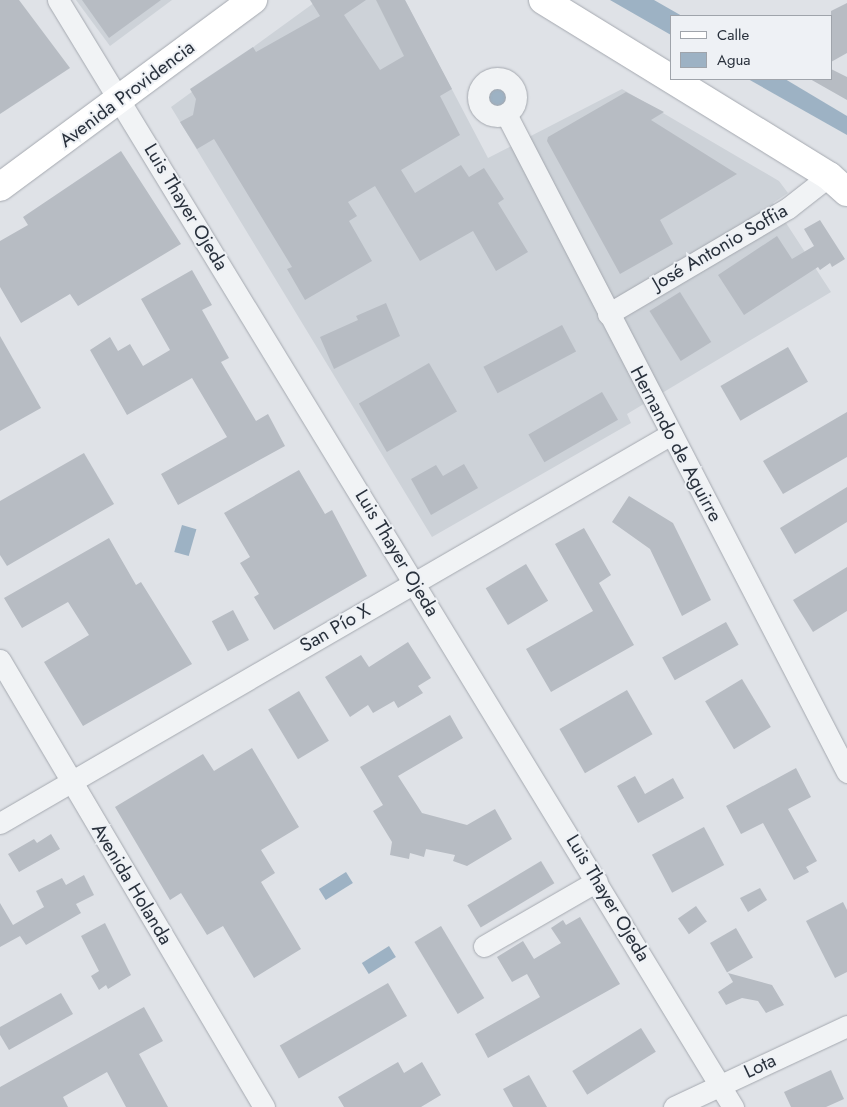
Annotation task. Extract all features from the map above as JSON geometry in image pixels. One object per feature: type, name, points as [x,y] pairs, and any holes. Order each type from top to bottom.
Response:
[{"type":"main road","name":"Avenida Providencia","points":[[0,187],[253,0]]},
{"type":"main road","points":[[543,0],[670,78]]},
{"type":"main road","points":[[673,80],[841,184]]},
{"type":"street","name":"Luis Thayer Ojeda","points":[[58,0],[121,99],[733,1107]]},
{"type":"street","name":"Hernando de Aguirre","points":[[506,114],[847,772]]},
{"type":"street","name":"José Antonio Soffia","points":[[608,314],[788,208],[841,184]]},
{"type":"street","name":"San Pío X","points":[[0,823],[671,434]]},
{"type":"street","name":"Avenida Holanda","points":[[0,660],[264,1107]]},
{"type":"street","points":[[484,946],[597,881]]},
{"type":"street","name":"Lota","points":[[674,1107],[847,1026]]},
{"type":"shaded area","points":[[76,0],[172,0],[110,46]]},
{"type":"shaded area","points":[[318,0],[405,0],[488,158],[622,89],[779,181],[788,193],[773,203],[831,292],[627,414],[631,423],[432,537],[171,107]]},
{"type":"water","points":[[610,0],[654,0],[680,15],[670,15],[670,34]]},
{"type":"water","points":[[750,80],[787,80],[847,116],[847,135]]},
{"type":"water","points":[[496,83],[505,87],[509,96],[505,105],[496,109],[487,105],[483,96],[487,87]]},
{"type":"water","points":[[182,525],[196,529],[189,556],[174,552]]},
{"type":"water","points":[[346,872],[353,883],[326,900],[319,889]]},
{"type":"water","points":[[389,946],[396,957],[369,974],[362,963]]},
{"type":"building","points":[[0,0],[19,0],[70,68],[0,114]]},
{"type":"building","points":[[82,0],[161,0],[109,38]]},
{"type":"building","points":[[310,0],[366,0],[344,15],[380,70],[404,56],[376,0],[405,0],[452,89],[440,96],[460,135],[401,170],[415,193],[461,165],[469,177],[484,168],[504,199],[498,203],[528,252],[496,271],[473,231],[420,261],[375,186],[348,202],[357,216],[349,221],[372,261],[305,300],[287,269],[292,267],[214,139],[197,149],[180,122],[193,115],[196,99],[190,89],[253,47],[256,52],[320,16]]},
{"type":"building","points":[[847,3],[847,53],[832,61],[832,15],[831,11]]},
{"type":"building","points":[[832,70],[847,77],[847,100],[812,80],[832,80]]},
{"type":"building","points":[[626,92],[664,112],[651,120],[737,174],[660,220],[673,244],[620,274],[547,141],[548,137]]},
{"type":"building","points":[[121,151],[181,244],[78,306],[70,294],[21,323],[0,287],[0,241],[28,225],[23,217]]},
{"type":"building","points":[[820,220],[845,259],[832,267],[830,263],[820,270],[818,267],[744,315],[718,275],[777,236],[792,259],[814,246],[804,229]]},
{"type":"building","points":[[192,270],[212,305],[202,310],[229,358],[221,362],[256,421],[268,414],[285,446],[178,505],[161,474],[227,437],[192,378],[127,415],[90,350],[110,337],[118,351],[130,344],[143,366],[170,350],[141,299]]},
{"type":"building","points":[[680,292],[711,342],[681,361],[649,311]]},
{"type":"building","points":[[386,303],[400,336],[334,369],[320,337],[358,320],[356,316]]},
{"type":"building","points":[[562,325],[576,351],[498,393],[483,367]]},
{"type":"building","points":[[0,336],[41,408],[0,431]]},
{"type":"building","points":[[788,347],[808,382],[740,421],[720,386]]},
{"type":"building","points":[[429,363],[457,411],[387,452],[359,404]]},
{"type":"building","points":[[602,392],[618,420],[544,462],[528,434]]},
{"type":"building","points":[[847,412],[847,457],[783,494],[763,461]]},
{"type":"building","points":[[84,453],[114,504],[7,566],[0,555],[0,501]]},
{"type":"building","points":[[464,464],[478,488],[431,515],[411,479],[436,465],[443,476]]},
{"type":"building","points":[[299,470],[325,514],[332,510],[367,576],[274,630],[254,597],[259,594],[240,563],[250,557],[224,513]]},
{"type":"building","points":[[847,487],[847,522],[795,554],[780,528]]},
{"type":"building","points":[[629,496],[673,523],[711,600],[682,616],[650,549],[612,522]]},
{"type":"building","points":[[584,528],[611,575],[599,583],[634,645],[551,692],[526,649],[593,611],[555,544]]},
{"type":"building","points":[[109,538],[136,585],[141,582],[192,664],[83,726],[44,662],[89,635],[68,602],[22,628],[4,598]]},
{"type":"building","points":[[526,564],[548,601],[508,625],[486,588]]},
{"type":"building","points":[[847,567],[847,611],[813,632],[793,600]]},
{"type":"building","points":[[233,610],[249,640],[228,651],[212,621]]},
{"type":"building","points":[[726,622],[739,645],[675,680],[662,657]]},
{"type":"building","points":[[408,642],[431,678],[418,686],[423,693],[398,708],[394,701],[373,713],[368,705],[350,717],[325,677],[361,655],[369,667]]},
{"type":"building","points":[[742,679],[771,727],[734,749],[705,701]]},
{"type":"building","points":[[627,690],[652,734],[585,773],[559,729]]},
{"type":"building","points":[[299,691],[329,741],[298,759],[268,710]]},
{"type":"building","points":[[450,715],[463,738],[398,776],[422,813],[467,825],[495,809],[512,839],[467,866],[453,861],[455,855],[426,849],[424,857],[410,853],[409,859],[390,855],[392,842],[373,811],[383,805],[360,767]]},
{"type":"building","points":[[252,748],[299,827],[261,850],[275,873],[261,882],[301,949],[254,978],[223,926],[207,935],[181,893],[170,900],[115,807],[203,754],[214,771]]},
{"type":"building","points":[[796,768],[811,797],[788,809],[817,861],[806,867],[809,872],[794,880],[763,823],[741,834],[726,806]]},
{"type":"building","points":[[635,776],[645,794],[673,778],[684,798],[638,823],[617,786]]},
{"type":"building","points":[[704,827],[724,865],[672,893],[652,855]]},
{"type":"building","points":[[51,834],[60,849],[19,872],[8,854],[34,839],[37,843]]},
{"type":"building","points":[[541,861],[554,883],[481,928],[467,905]]},
{"type":"building","points":[[84,875],[94,895],[76,904],[81,913],[26,945],[20,936],[0,947],[0,903],[13,925],[44,907],[36,891],[62,878],[66,885]]},
{"type":"building","points":[[760,888],[767,900],[748,912],[740,898]]},
{"type":"building","points":[[843,902],[847,910],[847,972],[835,978],[806,921]]},
{"type":"building","points":[[696,906],[707,922],[689,934],[678,919]]},
{"type":"building","points":[[580,917],[620,984],[488,1058],[475,1034],[540,997],[527,974],[512,982],[497,957],[523,941],[534,959],[561,943],[551,928],[563,920],[566,925]]},
{"type":"building","points":[[105,923],[131,975],[108,989],[106,985],[99,990],[91,976],[99,971],[81,936]]},
{"type":"building","points":[[441,926],[484,998],[458,1014],[414,942]]},
{"type":"building","points":[[736,928],[753,957],[727,972],[710,943]]},
{"type":"building","points":[[728,973],[772,985],[784,1005],[766,1013],[758,1001],[742,998],[726,1005],[718,992],[733,982]]},
{"type":"building","points":[[388,983],[407,1016],[299,1078],[280,1046]]},
{"type":"building","points":[[61,993],[73,1014],[9,1050],[0,1035],[0,1027]]},
{"type":"building","points":[[144,1007],[163,1041],[139,1054],[168,1107],[126,1107],[107,1072],[63,1097],[68,1107],[0,1107],[0,1087]]},
{"type":"building","points":[[641,1028],[656,1052],[587,1095],[572,1071]]},
{"type":"building","points":[[398,1062],[404,1073],[422,1062],[441,1095],[421,1107],[344,1107],[338,1097]]},
{"type":"building","points":[[831,1070],[844,1099],[826,1107],[791,1107],[784,1092]]},
{"type":"building","points":[[529,1075],[547,1107],[513,1107],[503,1089]]}]
